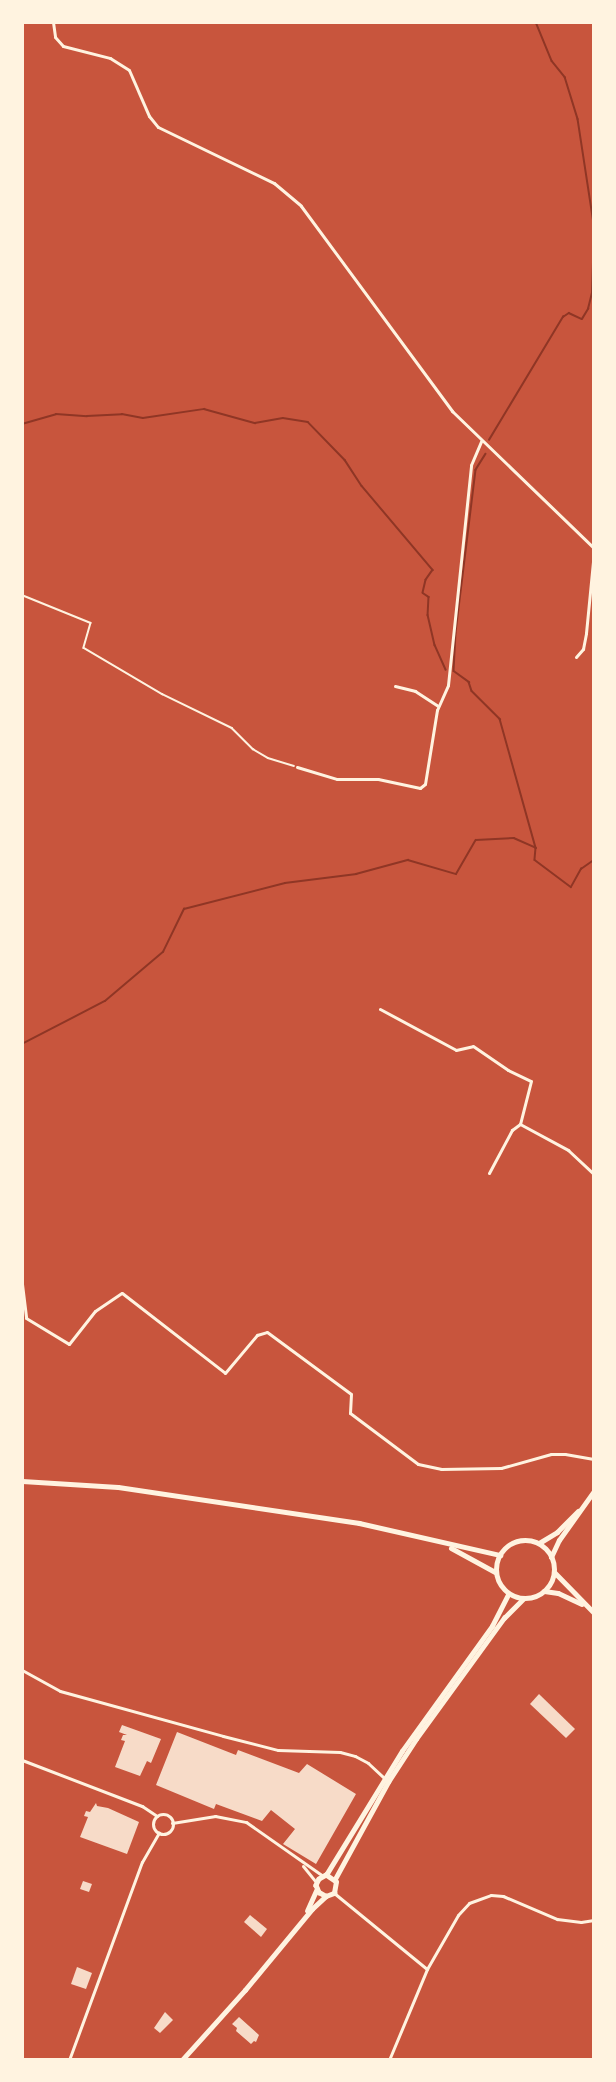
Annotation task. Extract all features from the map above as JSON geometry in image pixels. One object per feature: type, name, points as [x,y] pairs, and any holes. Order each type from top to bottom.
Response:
[{"type":"main road","points":[[22,1481],[79,1483],[129,1489],[359,1523],[500,1554]]},
{"type":"main road","points":[[539,1544],[557,1532],[594,1491]]},
{"type":"main road","points":[[551,1557],[559,1540],[594,1491]]},
{"type":"main road","points":[[586,1606],[558,1593],[544,1592],[523,1599],[508,1594],[497,1581],[495,1572],[500,1554],[514,1542],[531,1540],[539,1544],[551,1557],[554,1572],[594,1612]]},
{"type":"main road","points":[[442,1543],[495,1572]]},
{"type":"main road","points":[[544,1592],[554,1572]]},
{"type":"main road","points":[[301,1921],[317,1886],[353,1834],[386,1780],[492,1626],[508,1594]]},
{"type":"main road","points":[[182,2060],[245,1990],[301,1921],[326,1896],[333,1893],[336,1888],[334,1880],[386,1780],[491,1636],[523,1599]]},
{"type":"main road","points":[[351,1848],[353,1834]]},
{"type":"main road","points":[[325,1876],[334,1880]]},
{"type":"main road","points":[[317,1886],[326,1896]]},
{"type":"street","points":[[53,22],[55,37],[63,46],[110,58],[129,70],[149,117],[158,127],[273,183],[301,206],[444,402],[594,550],[586,633],[583,649],[576,657]]},
{"type":"street","points":[[297,767],[337,779],[378,779],[422,788],[428,775],[438,706],[448,685],[471,465],[481,441]]},
{"type":"street","points":[[395,686],[415,691],[438,706]]},
{"type":"street","points":[[380,1010],[456,1050],[473,1046],[508,1070],[531,1081],[520,1124],[512,1131],[489,1173]]},
{"type":"street","points":[[520,1124],[568,1150],[594,1174]]},
{"type":"street","points":[[22,1284],[26,1318],[69,1344],[95,1311],[122,1293],[225,1373],[257,1335],[267,1332],[351,1394],[350,1413],[418,1464],[441,1469],[501,1468],[551,1454],[594,1459]]},
{"type":"street","points":[[22,1670],[60,1691],[215,1734],[278,1750],[340,1752],[355,1756],[368,1763],[386,1780]]},
{"type":"street","points":[[22,1760],[142,1806],[157,1816],[167,1815],[172,1823]]},
{"type":"street","points":[[157,1816],[153,1825],[159,1833]]},
{"type":"street","points":[[172,1823],[215,1816],[237,1819],[260,1830],[297,1860],[325,1876]]},
{"type":"street","points":[[159,1833],[168,1832],[172,1823]]},
{"type":"street","points":[[69,2060],[142,1862],[159,1833]]},
{"type":"street","points":[[297,1860],[317,1886]]},
{"type":"street","points":[[333,1893],[427,1969]]},
{"type":"street","points":[[389,2060],[427,1969],[458,1915],[469,1903],[483,1896],[503,1896],[569,1922],[594,1920]]},
{"type":"path","points":[[22,596],[91,623],[84,648],[162,694],[232,728],[247,744],[268,759],[297,767]]},
{"type":"building","points":[[539,1694],[575,1729],[566,1738],[530,1704]]},
{"type":"building","points":[[122,1725],[161,1739],[151,1763],[147,1761],[140,1776],[115,1767],[125,1741],[121,1740],[123,1735],[127,1735],[119,1732]]},
{"type":"building","points":[[177,1732],[236,1755],[238,1750],[299,1773],[307,1764],[356,1794],[316,1864],[283,1844],[295,1829],[271,1810],[262,1821],[216,1804],[214,1809],[156,1785]]},
{"type":"building","points":[[96,1803],[97,1806],[108,1808],[139,1822],[127,1854],[80,1837],[88,1817],[84,1816],[86,1811],[90,1812]]},
{"type":"building","points":[[83,1881],[92,1884],[89,1892],[80,1889]]},
{"type":"building","points":[[250,1915],[267,1929],[261,1937],[244,1922]]},
{"type":"building","points":[[77,1967],[92,1973],[86,1989],[71,1984]]},
{"type":"building","points":[[165,2012],[173,2020],[160,2033],[154,2028]]},
{"type":"building","points":[[239,2017],[259,2035],[256,2042],[251,2044],[236,2031],[237,2028],[232,2024]]},
{"type":"waterway","points":[[536,22],[552,61],[565,77],[578,119],[594,223]]},
{"type":"waterway","points":[[489,440],[563,317],[569,313],[582,319],[588,309],[592,293],[594,233]]},
{"type":"waterway","points":[[22,424],[56,414],[87,416],[122,414],[143,418],[204,409],[255,423],[283,418],[308,422],[345,460],[362,486],[433,570],[426,580],[423,593],[429,597],[428,615],[435,645],[446,670]]},
{"type":"waterway","points":[[486,454],[476,470],[456,633],[454,671],[469,682],[472,691],[500,719],[536,848],[535,860],[571,887],[581,869],[594,860]]},
{"type":"waterway","points":[[22,1044],[105,1001],[163,952],[184,909],[285,883],[356,874],[408,860],[456,874],[476,840],[514,838],[536,848]]}]
